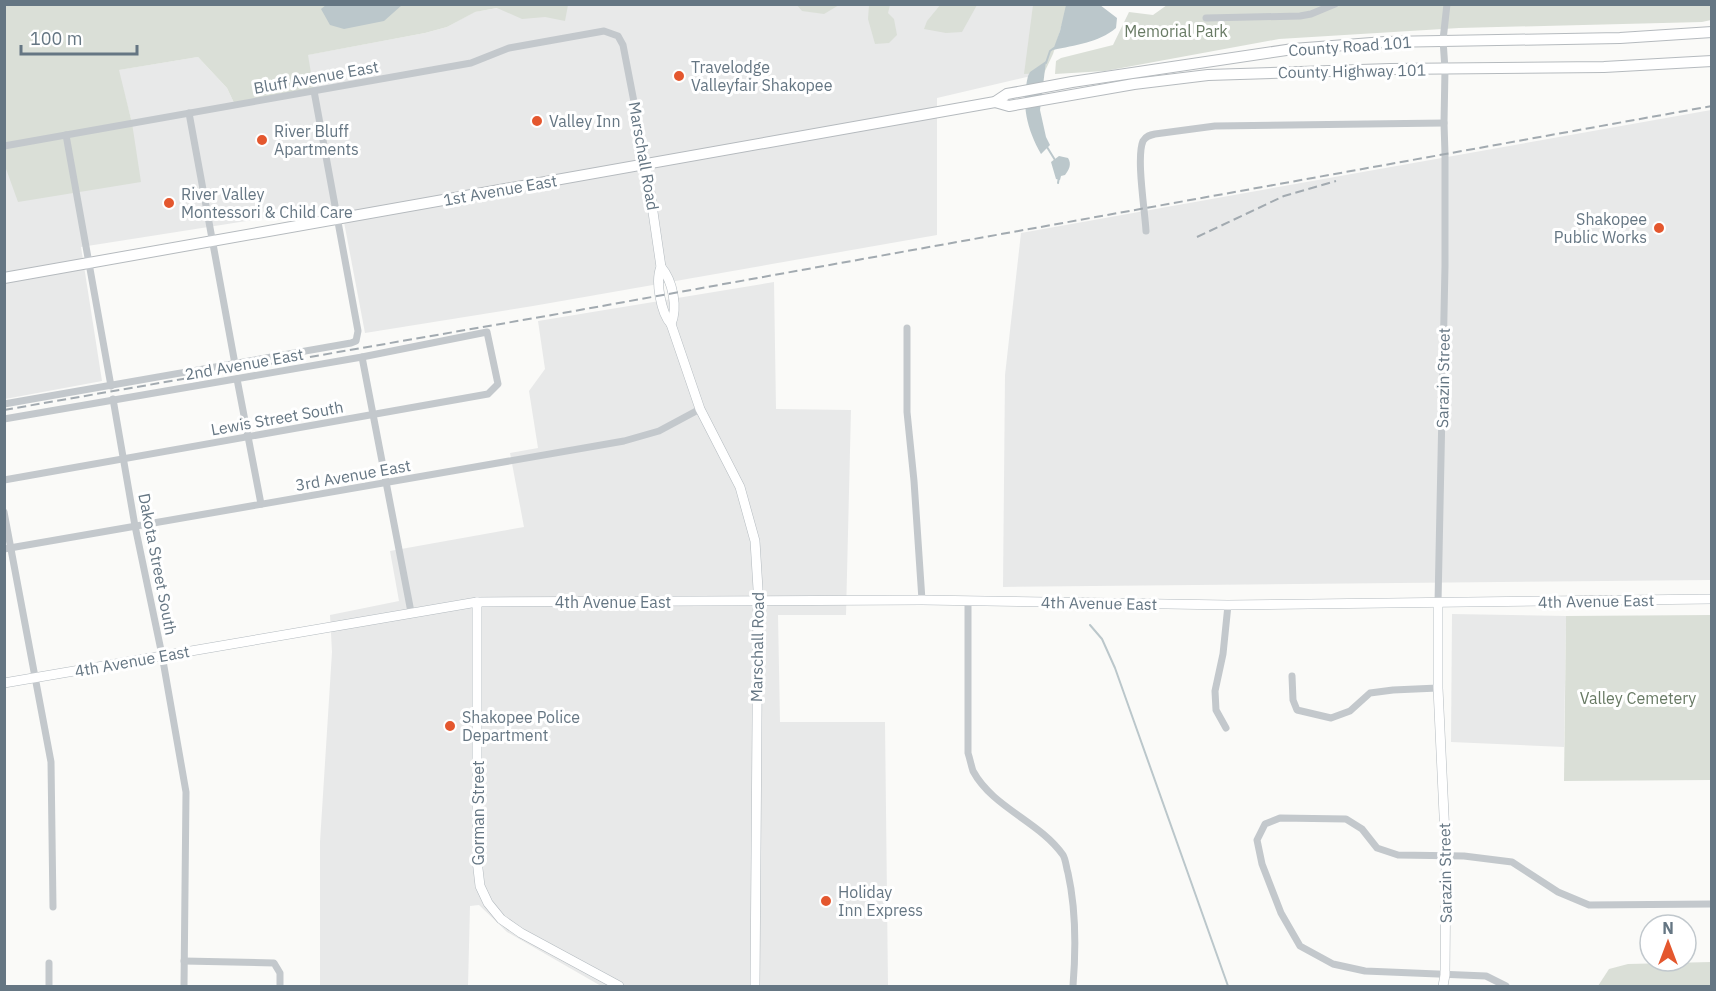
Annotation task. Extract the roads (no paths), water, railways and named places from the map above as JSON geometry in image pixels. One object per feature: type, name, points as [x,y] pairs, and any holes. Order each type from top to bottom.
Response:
[{"type":"main road","name":"County Road 101","points":[[995,102],[1008,94],[1072,82],[1293,50],[1364,43],[1620,38],[1712,32]]},
{"type":"main road","name":"County Highway 101","points":[[995,102],[1009,106],[1134,84],[1216,75],[1286,71],[1604,68],[1712,61]]},
{"type":"main road","name":"1st Avenue East","points":[[4,278],[995,102]]},
{"type":"street","points":[[1206,18],[1300,16],[1335,4]]},
{"type":"street","name":"Sarazin Street","points":[[1443,987],[1446,857],[1438,688],[1438,603],[1446,154],[1444,123],[1446,69],[1443,40],[1447,4]]},
{"type":"street","name":"Bluff Avenue East","points":[[4,146],[471,63],[509,48],[596,31],[611,32],[618,36],[624,45]]},
{"type":"street","name":"Marschall Road","points":[[624,45],[646,164],[661,267],[658,275],[665,317],[671,324],[700,410],[740,487],[755,541],[757,601],[755,987]]},
{"type":"street","points":[[314,91],[337,219]]},
{"type":"street","points":[[189,113],[235,364]]},
{"type":"street","points":[[1146,231],[1141,157],[1143,142],[1147,136],[1215,126],[1444,123]]},
{"type":"street","points":[[66,135],[111,386]]},
{"type":"street","name":"2nd Avenue East","points":[[4,404],[351,344],[356,341],[358,331],[337,219]]},
{"type":"street","points":[[907,328],[907,412],[922,600]]},
{"type":"street","name":"2nd Avenue East","points":[[4,419],[362,357],[487,332]]},
{"type":"street","name":"Lewis Street South","points":[[4,480],[488,394],[498,384],[487,332]]},
{"type":"street","points":[[362,357],[411,612]]},
{"type":"street","points":[[237,379],[261,504]]},
{"type":"street","name":"Dakota Street South","points":[[113,399],[186,792],[184,987]]},
{"type":"street","name":"3rd Avenue East","points":[[7,549],[624,441],[659,431],[700,410]]},
{"type":"street","points":[[4,512],[7,549],[36,678],[51,762],[53,907]]},
{"type":"street","name":"4th Avenue East","points":[[4,683],[477,602],[922,600],[1228,605],[1712,599]]},
{"type":"street","points":[[968,601],[968,753],[973,771],[987,789],[1010,810],[1039,831],[1064,856],[1073,896],[1073,987]]},
{"type":"street","name":"Gorman Street","points":[[477,602],[477,860],[480,886],[501,919],[521,933],[619,987]]},
{"type":"street","points":[[1226,728],[1216,710],[1215,691],[1223,654],[1228,605]]},
{"type":"street","points":[[1292,676],[1293,700],[1297,710],[1331,718],[1350,711],[1370,693],[1438,688]]},
{"type":"street","points":[[1506,987],[1486,976],[1365,971],[1333,964],[1300,946],[1281,913],[1262,864],[1257,840],[1265,824],[1280,818],[1346,819],[1362,829],[1377,848],[1398,855],[1464,856],[1512,862],[1558,892],[1589,905],[1712,904]]},
{"type":"street","points":[[184,962],[274,963],[280,973],[280,987]]},
{"type":"street","points":[[49,963],[49,987]]},
{"type":"waterway","points":[[1046,63],[1050,51],[1054,48]]},
{"type":"waterway","points":[[1047,147],[1055,160]]},
{"type":"waterway","points":[[1058,183],[1059,177]]},
{"type":"waterway","points":[[1090,625],[1102,639],[1115,668],[1228,986]]},
{"type":"railway","points":[[4,410],[552,315],[1712,106]]},
{"type":"railway","points":[[1197,237],[1284,196],[1336,181]]},
{"type":"place","name":"Travelodge Valleyfair Shakopee","points":[[679,76]]},
{"type":"place","name":"Valley Inn","points":[[537,121]]},
{"type":"place","name":"River Bluff Apartments","points":[[262,140]]},
{"type":"place","name":"River Valley Montessori & Child Care","points":[[169,203]]},
{"type":"place","name":"Shakopee Public Works","points":[[1659,228]]},
{"type":"place","name":"Shakopee Police Department","points":[[450,726]]},
{"type":"place","name":"Holiday Inn Express","points":[[826,901]]},
{"type":"park label","name":"Memorial Park","points":[[1176,31]]},
{"type":"park label","name":"Valley Cemetery","points":[[1638,698]]}]
